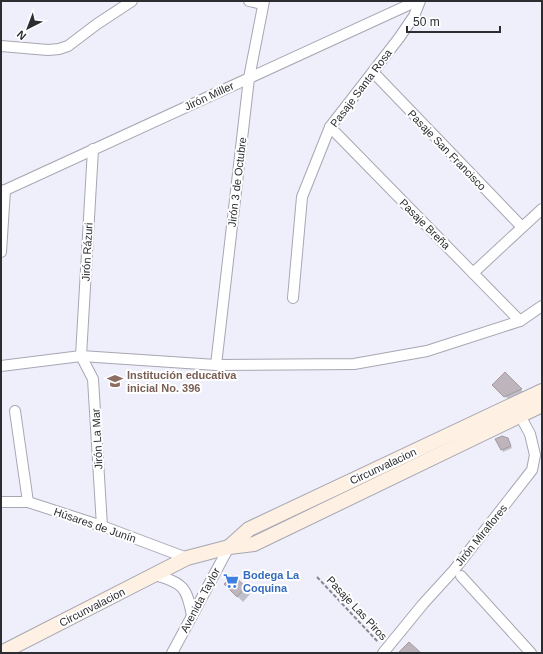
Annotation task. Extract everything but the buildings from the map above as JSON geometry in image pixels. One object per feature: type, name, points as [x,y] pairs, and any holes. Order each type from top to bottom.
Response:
[{"type":"street","points":[[1,46],[48,50],[68,46],[97,24],[132,1]]},
{"type":"street","points":[[249,1],[263,3]]},
{"type":"street","name":"Pasaje Santa Rosa","points":[[294,298],[302,197],[330,127],[414,16],[419,1]]},
{"type":"street","name":"Jirón Miller","points":[[3,191],[419,1]]},
{"type":"street","name":"Jirón 3 de Octubre","points":[[216,365],[249,78],[263,3]]},
{"type":"street","name":"Pasaje San Francisco","points":[[373,72],[522,227]]},
{"type":"street","name":"Pasaje Breña","points":[[330,127],[520,321]]},
{"type":"street","name":"Jirón Rázuri","points":[[81,356],[93,149]]},
{"type":"street","points":[[1,252],[3,191]]},
{"type":"street","points":[[473,273],[542,209]]},
{"type":"street","points":[[1,366],[81,356],[216,365],[354,364],[427,350],[520,321],[542,306]]},
{"type":"street","name":"Jirón La Mar","points":[[81,356],[93,379],[102,526]]},
{"type":"street","name":"Circunvalacion","points":[[1,653],[187,558],[229,547],[254,544],[517,410],[542,391]]},
{"type":"street","name":"Circunvalacion","points":[[517,410],[542,406]]},
{"type":"street","name":"Jirón Miraflores","points":[[385,651],[458,564],[532,470],[535,455],[530,434],[517,410]]},
{"type":"street","points":[[15,411],[28,502]]},
{"type":"street","name":"Húsares de Junín","points":[[1,502],[28,502],[102,526],[187,558]]},
{"type":"street","name":"Avenida Taylor","points":[[172,653],[229,547]]},
{"type":"street","points":[[155,575],[174,580],[183,588],[189,599],[192,616]]},
{"type":"street","points":[[461,576],[532,653]]},
{"type":"path","name":"Pasaje Las Piros","points":[[317,577],[385,651]]},
{"type":"place","name":"Institución educativa inicial No. 396","points":[[115,381]]},
{"type":"place","name":"Bodega La Coquina","points":[[231,581]]}]
